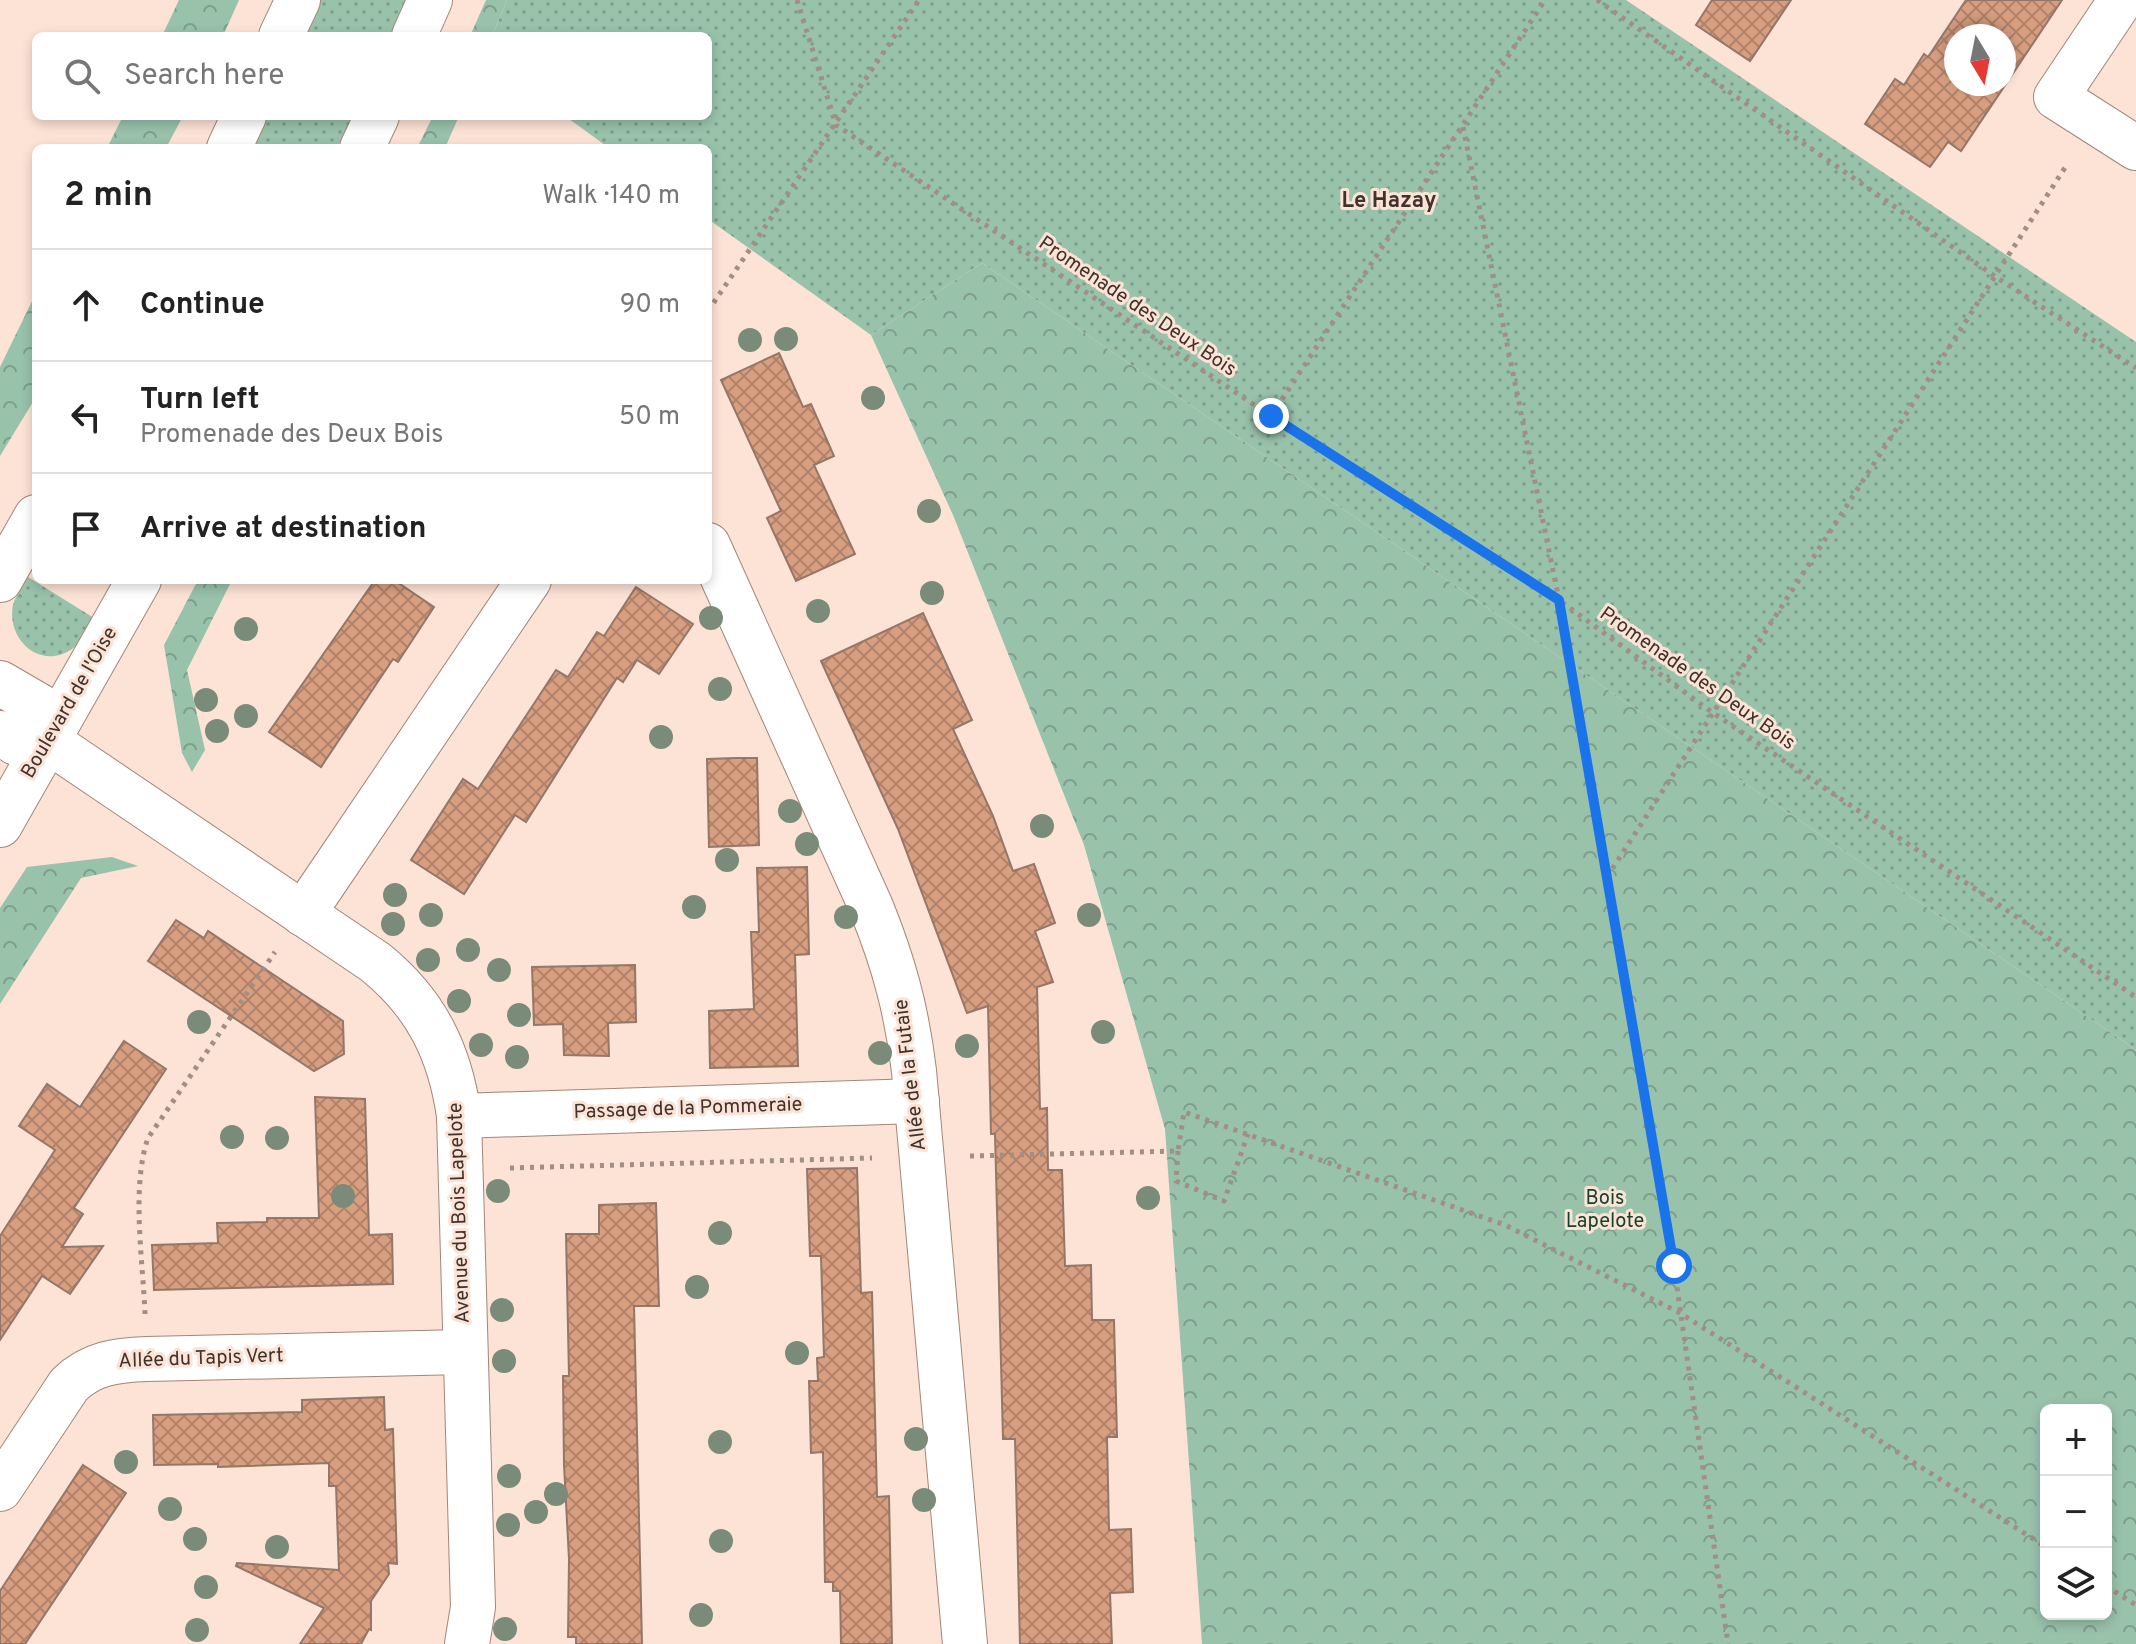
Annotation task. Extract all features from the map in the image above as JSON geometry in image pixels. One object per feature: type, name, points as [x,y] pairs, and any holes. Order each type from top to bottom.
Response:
[{"type":"street","points":[[283,32],[298,0]]},
{"type":"street","points":[[416,32],[430,0]]},
{"type":"street","points":[[2121,0],[2056,97],[2136,148]]},
{"type":"street","points":[[231,144],[242,120]]},
{"type":"street","points":[[364,144],[375,120]]},
{"type":"street","points":[[0,580],[32,524]]},
{"type":"street","name":"Allée de la Futaie","points":[[712,554],[871,907],[892,958],[910,1033],[965,1644]]},
{"type":"street","name":"Boulevard de l'Oise","points":[[0,825],[137,584]]},
{"type":"street","points":[[291,930],[526,584]]},
{"type":"street","points":[[0,683],[43,708],[48,741],[16,743],[0,733]]},
{"type":"street","name":"Avenue du Bois Lapelote","points":[[48,741],[291,930],[400,982],[438,1039],[449,1069],[459,1116],[473,1607],[467,1644]]},
{"type":"street","name":"Passage de la Pommeraie","points":[[459,1116],[917,1101]]},
{"type":"street","name":"Allée du Tapis Vert","points":[[0,1489],[69,1385],[81,1374],[105,1363],[147,1359],[464,1352]]},
{"type":"path","points":[[797,0],[836,125]]},
{"type":"path","points":[[712,305],[919,0]]},
{"type":"path","points":[[1271,416],[1545,0]]},
{"type":"path","points":[[1597,0],[1996,277],[2136,368]]},
{"type":"path","points":[[1607,877],[2094,121]]},
{"type":"path","name":"Promenade des Deux Bois","points":[[836,125],[1271,416],[1559,600],[1713,713],[2136,997]]},
{"type":"path","points":[[1463,127],[1559,600],[1674,1266],[1728,1644]]},
{"type":"path","points":[[147,1359],[139,1191],[142,1155],[148,1138],[291,930]]},
{"type":"path","points":[[1248,1134],[1224,1201],[1176,1181],[1184,1112],[1248,1134],[1505,1225],[1680,1313],[2040,1543]]},
{"type":"path","points":[[510,1168],[1178,1151]]},
{"type":"path","points":[[2112,1590],[2136,1605]]},
{"type":"green space","points":[[179,0],[239,0],[225,32],[164,32]]},
{"type":"green space","points":[[319,0],[407,0],[392,32],[305,32]]},
{"type":"green space","points":[[486,0],[507,0],[494,32],[472,32]]},
{"type":"green space","points":[[507,0],[1626,0],[2136,342],[2136,1050],[982,263],[871,335],[712,222],[712,144],[604,144],[570,120],[712,120],[712,32],[494,32]]},
{"type":"green space","points":[[121,120],[181,120],[168,144],[109,144]]},
{"type":"green space","points":[[264,120],[351,120],[339,144],[253,144]]},
{"type":"green space","points":[[431,120],[457,120],[447,144],[419,144]]},
{"type":"green space","name":"Bois Lapelote","points":[[982,263],[2136,1050],[2136,1644],[1202,1644],[1165,1129],[1084,845],[953,515],[871,335]]},
{"type":"green space","points":[[32,301],[32,404],[0,456],[0,367]]},
{"type":"green space","points":[[28,577],[32,584],[39,584],[94,618],[72,649],[60,655],[37,654],[20,640],[15,629],[13,605]]},
{"type":"green space","points":[[196,584],[230,584],[187,670],[205,750],[192,772],[182,753],[164,645]]},
{"type":"green space","points":[[112,857],[138,866],[81,878],[0,1004],[0,908],[27,867]]},
{"type":"building","points":[[1712,0],[1791,0],[1750,61],[1696,25]]},
{"type":"building","points":[[1966,0],[2062,0],[2016,69],[2016,24],[1950,24]]},
{"type":"building","points":[[1944,33],[1944,96],[1998,96],[1961,151],[1948,142],[1930,167],[1865,124],[1895,79],[1904,85],[1924,54],[1928,57]]},
{"type":"building","points":[[779,353],[803,407],[811,404],[834,456],[814,465],[855,554],[796,581],[767,518],[781,511],[721,380]]},
{"type":"building","points":[[372,584],[400,584],[434,607],[398,662],[393,659],[321,767],[269,732]]},
{"type":"building","points":[[636,587],[693,624],[659,674],[637,660],[623,682],[617,678],[526,822],[515,815],[464,894],[411,860],[463,779],[478,789],[556,670],[568,677],[597,632],[604,636]]},
{"type":"building","points":[[923,613],[972,720],[953,729],[993,816],[1013,871],[1034,864],[1055,923],[1035,931],[1053,982],[1037,987],[1040,1109],[1047,1108],[1048,1170],[1062,1170],[1065,1266],[1091,1265],[1092,1320],[1114,1320],[1117,1437],[1107,1437],[1109,1530],[1131,1529],[1133,1592],[1110,1593],[1112,1644],[1020,1644],[1015,1439],[1003,1439],[995,1134],[991,1134],[988,1006],[967,1013],[898,829],[821,661]]},
{"type":"building","points":[[757,758],[759,845],[709,847],[707,759]]},
{"type":"building","points":[[807,867],[809,954],[795,955],[798,1066],[710,1068],[709,1011],[754,1009],[751,932],[759,932],[757,868]]},
{"type":"building","points":[[176,920],[204,938],[208,931],[343,1021],[344,1054],[314,1071],[148,961]]},
{"type":"building","points":[[635,965],[636,1022],[608,1023],[609,1056],[564,1055],[563,1024],[534,1025],[532,967]]},
{"type":"building","points":[[124,1041],[166,1069],[74,1208],[83,1214],[62,1247],[103,1246],[70,1294],[42,1276],[0,1340],[0,1236],[55,1150],[19,1126],[47,1084],[80,1107]]},
{"type":"building","points":[[315,1097],[365,1099],[369,1235],[392,1234],[393,1284],[154,1290],[152,1245],[218,1243],[217,1223],[267,1222],[267,1218],[319,1218]]},
{"type":"building","points":[[857,1168],[861,1293],[872,1292],[877,1497],[889,1496],[892,1644],[841,1644],[840,1591],[833,1591],[833,1582],[825,1582],[823,1452],[811,1453],[809,1381],[818,1381],[817,1358],[824,1357],[821,1256],[810,1256],[807,1169]]},
{"type":"building","points":[[656,1203],[659,1306],[634,1306],[642,1644],[576,1644],[576,1637],[568,1637],[569,1559],[563,1376],[569,1376],[566,1234],[599,1234],[599,1205]]},
{"type":"building","points":[[384,1397],[385,1430],[393,1429],[397,1564],[388,1563],[389,1574],[371,1601],[371,1630],[361,1644],[300,1644],[324,1608],[236,1566],[237,1563],[339,1570],[336,1486],[329,1486],[329,1463],[218,1467],[218,1464],[154,1465],[153,1415],[302,1412],[302,1400]]},
{"type":"building","points":[[83,1465],[126,1493],[25,1644],[0,1644],[0,1591]]},
{"type":"district","name":"Le Hazay","points":[[1389,201]]},
{"type":"route","points":[[1271,416],[1559,600],[1674,1266]]}]
